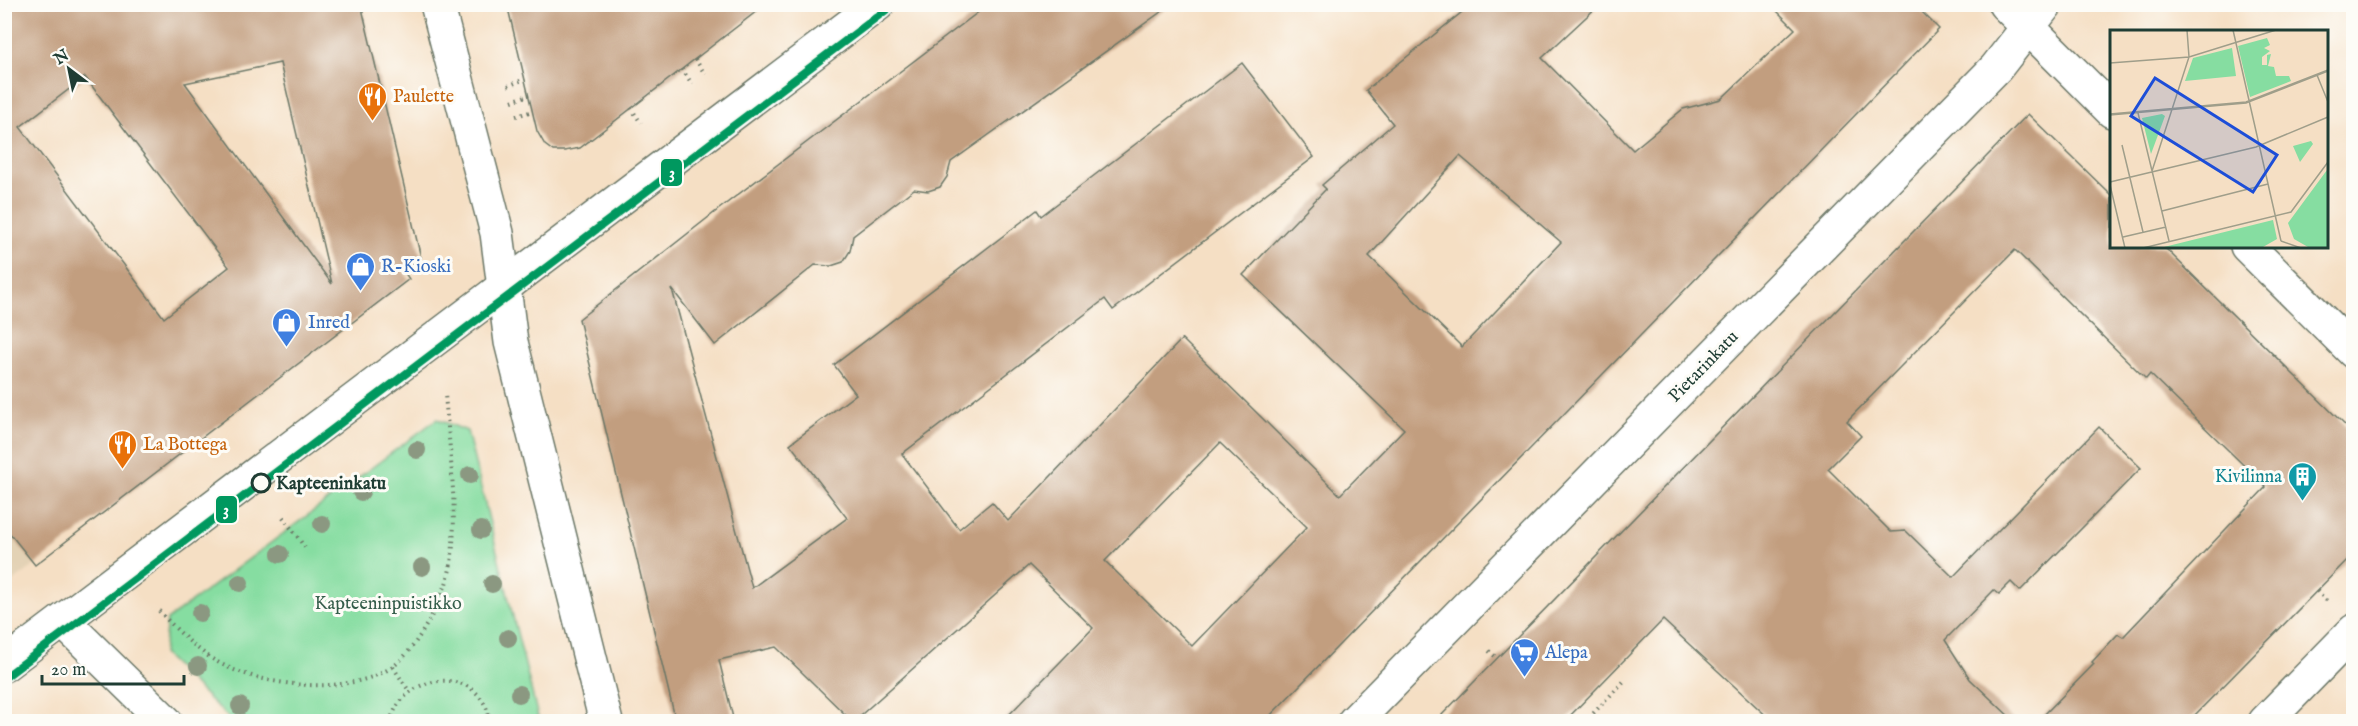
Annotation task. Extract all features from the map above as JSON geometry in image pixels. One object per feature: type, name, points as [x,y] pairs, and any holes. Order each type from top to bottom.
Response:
[{"type":"street","points":[[437,4],[497,233],[511,342],[606,722]]},
{"type":"street","points":[[4,665],[878,4]]},
{"type":"street","points":[[2005,4],[2037,16],[2110,108]]},
{"type":"street","name":"Pietarinkatu","points":[[1354,722],[1996,68],[2037,16]]},
{"type":"street","points":[[2249,248],[2354,352]]},
{"type":"street","points":[[63,621],[165,722]]},
{"type":"street","points":[[2265,722],[2354,631]]},
{"type":"path","points":[[695,59],[705,74]]},
{"type":"path","points":[[682,69],[692,84]]},
{"type":"path","points":[[508,86],[525,79]]},
{"type":"path","points":[[512,100],[528,95]]},
{"type":"path","points":[[632,108],[641,123]]},
{"type":"path","points":[[516,116],[532,111]]},
{"type":"path","points":[[159,611],[186,639],[221,664],[264,679],[311,686],[358,682],[393,667],[431,621],[447,583],[453,555],[445,394]]},
{"type":"path","points":[[283,517],[306,549]]},
{"type":"path","points":[[2317,591],[2326,600]]},
{"type":"path","points":[[1489,651],[1497,658]]},
{"type":"path","points":[[393,667],[409,691]]},
{"type":"path","points":[[1586,722],[1626,679]]},
{"type":"path","points":[[390,722],[394,710],[409,691],[431,680],[456,682],[477,696],[485,705],[490,722]]},
{"type":"shaded area","points":[[5,526],[35,565],[5,588]]},
{"type":"green space","name":"Kapteeninpuistikko","points":[[437,419],[467,431],[539,721],[232,721],[163,654],[167,620]]},
{"type":"building","points":[[4,4],[361,4],[421,258],[403,270],[409,279],[35,565],[4,526]],"holes":[[[280,63],[332,284],[185,83]],[[85,77],[229,267],[164,318],[20,127]]]},
{"type":"building","points":[[507,4],[766,4],[580,148],[553,151],[545,145],[537,131]]},
{"type":"building","points":[[989,4],[1172,4],[951,162],[947,177],[940,187],[928,191],[914,189],[853,236],[850,251],[843,262],[831,266],[815,265],[715,345],[672,289],[752,588],[847,518],[790,444],[856,394],[834,365],[1037,210],[1041,216],[1242,63],[1314,157],[1113,310],[1105,299],[902,454],[959,529],[992,502],[1008,521],[1182,339],[1340,495],[1404,429],[1243,275],[1326,189],[1322,185],[1393,124],[1366,90],[1472,4],[1600,4],[1542,58],[1633,150],[1683,109],[1721,99],[1795,29],[1770,4],[1914,4],[1939,29],[1264,722],[1002,722],[1093,628],[1029,565],[853,722],[776,647],[719,660],[734,722],[676,722],[579,319],[719,209]],"holes":[[[1460,156],[1561,242],[1462,347],[1369,256]],[[1220,443],[1307,527],[1192,646],[1105,561]]]},
{"type":"building","points":[[2028,114],[2110,194],[2110,248],[2165,248],[2354,434],[2354,553],[2188,722],[2037,722],[2094,664],[2092,662],[2118,634],[2123,637],[2266,487],[2150,374],[2146,379],[2015,250],[1847,421],[1861,436],[1828,469],[1891,532],[1906,531],[1953,577],[2099,427],[2141,468],[2020,591],[2011,582],[1999,594],[1994,590],[1945,640],[1970,679],[2015,722],[1773,722],[1663,620],[1564,722],[1435,722]]},
{"type":"transit line","name":"3","points":[[4,678],[894,4]]},
{"type":"place","name":"Paulette","points":[[372,122]]},
{"type":"place","name":"R-Kioski","points":[[360,292]]},
{"type":"place","name":"Inred","points":[[287,348]]},
{"type":"place","name":"La Bottega","points":[[122,470]]},
{"type":"place","name":"Kapteeninkatu","points":[[261,483]]},
{"type":"place","name":"Kivilinna","points":[[2303,502]]},
{"type":"place","name":"Alepa","points":[[1524,678]]}]
